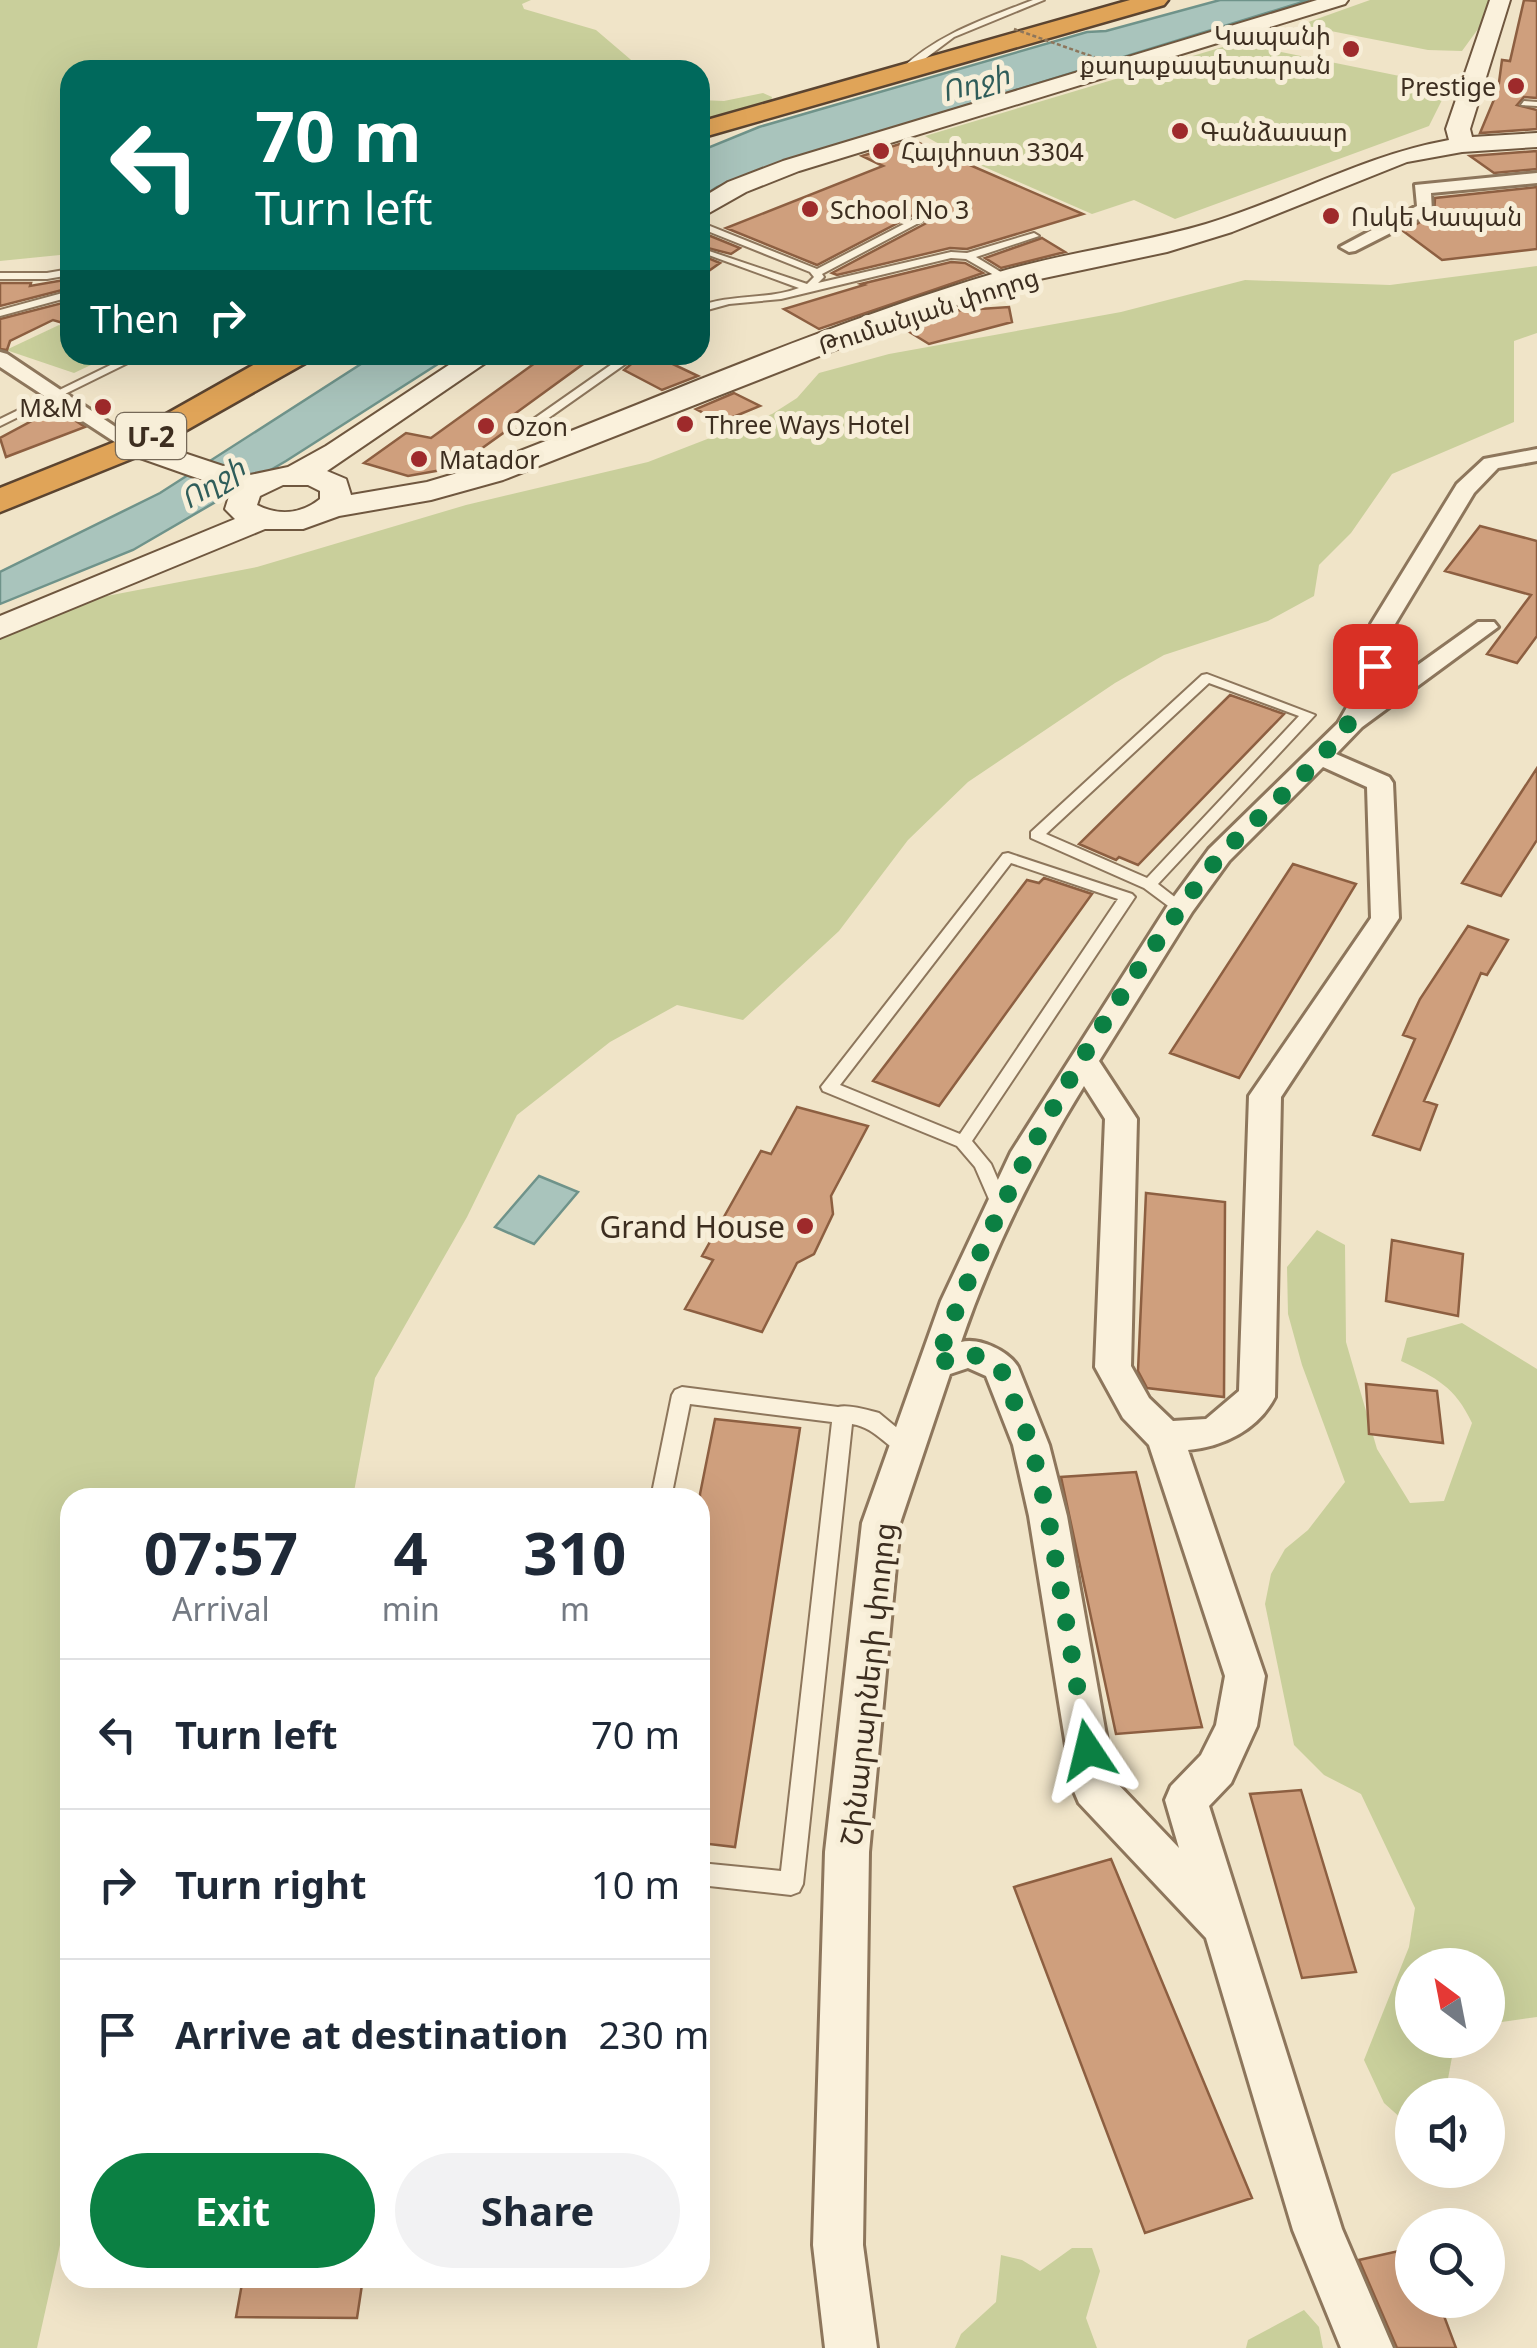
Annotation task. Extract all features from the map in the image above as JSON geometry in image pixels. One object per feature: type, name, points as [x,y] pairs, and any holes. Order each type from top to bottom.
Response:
[{"type":"highway","points":[[710,127],[1156,0]]},
{"type":"highway","name":"Մ-2","points":[[0,500],[144,450],[279,365]]},
{"type":"street","points":[[710,204],[737,187],[791,166],[1338,0]]},
{"type":"street","points":[[1462,145],[1458,129],[1500,0]]},
{"type":"street","name":"Թումանյան փողոց","points":[[325,482],[386,500],[492,473],[881,322],[1006,279],[1223,228],[1401,156],[1462,145],[1537,140]]},
{"type":"street","points":[[1349,247],[1426,208],[1420,190],[1537,178]]},
{"type":"street","points":[[0,358],[56,397],[245,507],[300,520],[325,482],[471,365]]},
{"type":"street","name":"Շինարարների փողոց","points":[[851,2348],[838,2246],[847,1852],[881,1523],[958,1301],[1027,1152],[1180,908],[1219,856],[1334,742],[1370,688],[1383,624],[1464,489],[1491,462],[1537,455]]},
{"type":"street","points":[[0,628],[245,507],[268,479],[325,482]]},
{"type":"street","points":[[1165,1438],[1215,1432],[1257,1397],[1265,1096],[1385,918],[1380,784],[1334,742],[1486,627]]},
{"type":"street","points":[[1083,1060],[1121,1119],[1113,1366],[1136,1408],[1165,1438],[1245,1676],[1236,1726],[1216,1769],[1186,1800],[1318,2230],[1367,2348]]},
{"type":"street","points":[[936,1364],[970,1353],[1000,1367],[1031,1444],[1048,1516],[1094,1789],[1224,1927]]},
{"type":"lane","points":[[904,71],[931,45],[952,33],[1040,0]]},
{"type":"lane","points":[[1524,103],[1537,104]]},
{"type":"lane","points":[[816,273],[928,215]]},
{"type":"lane","points":[[710,229],[819,277],[808,288],[710,252]]},
{"type":"lane","points":[[710,304],[770,298],[850,282],[952,255],[968,256],[1034,236]]},
{"type":"lane","points":[[968,256],[1006,279]]},
{"type":"lane","points":[[0,276],[60,274]]},
{"type":"lane","points":[[0,313],[60,297]]},
{"type":"lane","points":[[0,423],[119,365]]},
{"type":"lane","points":[[519,434],[619,365]]},
{"type":"lane","points":[[1148,885],[1308,715],[1207,678],[1036,835],[1148,885],[1180,908]]},
{"type":"lane","points":[[963,1142],[1127,898],[1008,857],[829,1087],[963,1142],[982,1164],[1001,1208]]},
{"type":"lane","points":[[664,1488],[682,1395],[872,1419],[908,1448]]},
{"type":"lane","points":[[710,1875],[792,1884],[843,1413]]},
{"type":"path","points":[[1014,28],[1111,64]]},
{"type":"green space","points":[[0,0],[531,0],[522,4],[524,9],[596,30],[631,60],[60,60],[60,255],[0,261]]},
{"type":"green space","points":[[1370,0],[1489,0],[1494,7],[1462,51],[1428,50],[1300,25]]},
{"type":"green space","name":"Գանձասար","points":[[1236,43],[1449,86],[1429,126],[1175,219],[1134,200],[1092,214],[964,158],[925,136]]},
{"type":"green space","points":[[763,93],[772,97],[771,102],[710,121],[710,100]]},
{"type":"green space","points":[[1537,266],[1537,333],[1514,341],[1514,422],[1392,474],[1351,533],[1319,565],[1314,596],[1268,621],[1164,655],[1115,683],[968,782],[908,840],[839,931],[743,1020],[677,1005],[610,1042],[517,1115],[467,1217],[375,1378],[355,1488],[60,1488],[60,2245],[37,2348],[0,2348],[0,631],[86,600],[257,567],[466,505],[648,462],[772,414],[797,398],[819,373],[889,354],[1121,312],[1245,280],[1390,285]]},
{"type":"green space","points":[[59,325],[60,365],[91,365],[74,373],[6,350]]},
{"type":"green space","points":[[1317,1230],[1345,1245],[1346,1342],[1377,1449],[1410,1503],[1444,1501],[1472,1423],[1444,1385],[1401,1361],[1407,1338],[1462,1323],[1537,1369],[1537,2017],[1505,2022],[1505,1948],[1409,1948],[1415,1908],[1361,1794],[1324,1775],[1294,1745],[1265,1604],[1271,1574],[1285,1549],[1308,1530],[1345,1482],[1302,1365],[1288,1314],[1287,1267]]},
{"type":"green space","points":[[1395,1982],[1395,2058],[1452,2058],[1448,2078],[1395,2078],[1395,2113],[1384,2103],[1364,2060]]},
{"type":"green space","points":[[1072,2248],[1092,2248],[1100,2271],[1086,2318],[1097,2348],[955,2348],[961,2334],[996,2302],[1001,2255],[1022,2260],[1040,2271]]},
{"type":"green space","points":[[1304,2310],[1319,2327],[1323,2348],[1246,2348],[1248,2340]]},
{"type":"water","name":"Ողջի","points":[[1220,0],[1309,0],[779,163],[710,192],[710,147],[759,127],[1087,32],[1106,31]]},
{"type":"water","name":"Ողջի","points":[[359,365],[436,365],[286,461],[133,550],[0,604],[0,572],[160,493]]},
{"type":"water","points":[[539,1176],[578,1192],[534,1244],[495,1227]]},
{"type":"building","points":[[1524,0],[1537,1],[1537,98],[1524,97],[1517,105],[1537,110],[1537,129],[1480,133],[1498,90],[1502,60],[1510,61]]},
{"type":"building","points":[[912,140],[1083,214],[967,249],[950,248],[837,275],[832,273],[936,215],[925,209],[817,265],[726,228],[883,166],[862,156]]},
{"type":"building","points":[[1537,151],[1537,169],[1494,173],[1470,156]]},
{"type":"building","points":[[1537,187],[1537,249],[1442,260],[1403,231],[1434,215],[1435,198]]},
{"type":"building","points":[[710,236],[740,248],[731,254],[710,249]]},
{"type":"building","points":[[1042,238],[1065,252],[1001,268],[985,258]]},
{"type":"building","points":[[951,262],[965,263],[983,273],[819,329],[784,309],[864,285],[861,284]]},
{"type":"building","points":[[60,281],[60,291],[0,306],[0,283],[31,283],[30,286]]},
{"type":"building","points":[[60,304],[60,322],[53,320],[10,341],[7,350],[0,349],[0,319]]},
{"type":"building","points":[[1009,307],[1012,322],[929,344],[903,328],[949,311]]},
{"type":"building","points":[[532,365],[582,365],[509,418],[513,426],[447,469],[408,476],[364,463],[406,433],[431,438]]},
{"type":"building","points":[[630,365],[675,365],[698,376],[662,390],[624,370]]},
{"type":"building","points":[[734,393],[760,406],[721,422],[696,409]]},
{"type":"building","points":[[56,408],[85,427],[6,457],[0,438]]},
{"type":"building","points":[[1480,526],[1537,541],[1537,636],[1517,663],[1487,654],[1531,595],[1445,571]]},
{"type":"building","points":[[1230,695],[1284,714],[1138,865],[1079,844]]},
{"type":"building","points":[[1537,768],[1537,840],[1501,896],[1462,883]]},
{"type":"building","points":[[1293,864],[1356,884],[1239,1078],[1170,1053]]},
{"type":"building","points":[[1044,878],[1092,894],[939,1106],[873,1081],[1027,880],[1039,883]]},
{"type":"building","points":[[1468,926],[1508,940],[1487,975],[1481,973],[1424,1101],[1437,1105],[1420,1150],[1373,1135],[1415,1039],[1403,1035],[1420,999]]},
{"type":"building","points":[[797,1107],[868,1126],[831,1196],[833,1214],[814,1254],[797,1263],[762,1332],[685,1309],[713,1260],[702,1256],[761,1151],[771,1154]]},
{"type":"building","points":[[1146,1193],[1225,1202],[1224,1397],[1147,1388],[1138,1371]]},
{"type":"building","points":[[1392,1240],[1463,1254],[1458,1316],[1386,1301]]},
{"type":"building","points":[[1366,1384],[1437,1391],[1443,1443],[1369,1434]]},
{"type":"building","points":[[715,1419],[800,1428],[735,1847],[710,1844],[710,1488],[701,1488]]},
{"type":"building","points":[[1136,1472],[1202,1727],[1116,1734],[1061,1477]]},
{"type":"building","points":[[1301,1790],[1356,1972],[1302,1978],[1250,1794]]},
{"type":"building","points":[[1111,1859],[1252,2198],[1145,2233],[1014,1887]]},
{"type":"building","points":[[1395,2252],[1395,2318],[1445,2318],[1456,2348],[1397,2348],[1359,2260]]},
{"type":"building","points":[[241,2288],[362,2288],[357,2318],[236,2317]]},
{"type":"place","name":"Կապանի քաղաքապետարան","points":[[1351,49]]},
{"type":"place","name":"Prestige","points":[[1516,86]]},
{"type":"place","name":"Գանձասար","points":[[1180,131]]},
{"type":"place","name":"Հայփոստ 3304","points":[[881,151]]},
{"type":"place","name":"School No 3","points":[[810,209]]},
{"type":"place","name":"Ոսկե Կապան","points":[[1331,216]]},
{"type":"place","name":"M&M","points":[[103,407]]},
{"type":"place","name":"Three Ways Hotel","points":[[685,424]]},
{"type":"place","name":"Ozon","points":[[486,426]]},
{"type":"place","name":"Matador","points":[[419,459]]},
{"type":"place","name":"Grand House","points":[[805,1226]]},
{"type":"route","points":[[1088,1750],[1048,1516],[1031,1444],[1000,1367],[970,1353],[936,1364],[958,1301],[1027,1152],[1131,981],[1219,856],[1348,726],[1370,688],[1375,666]]}]
